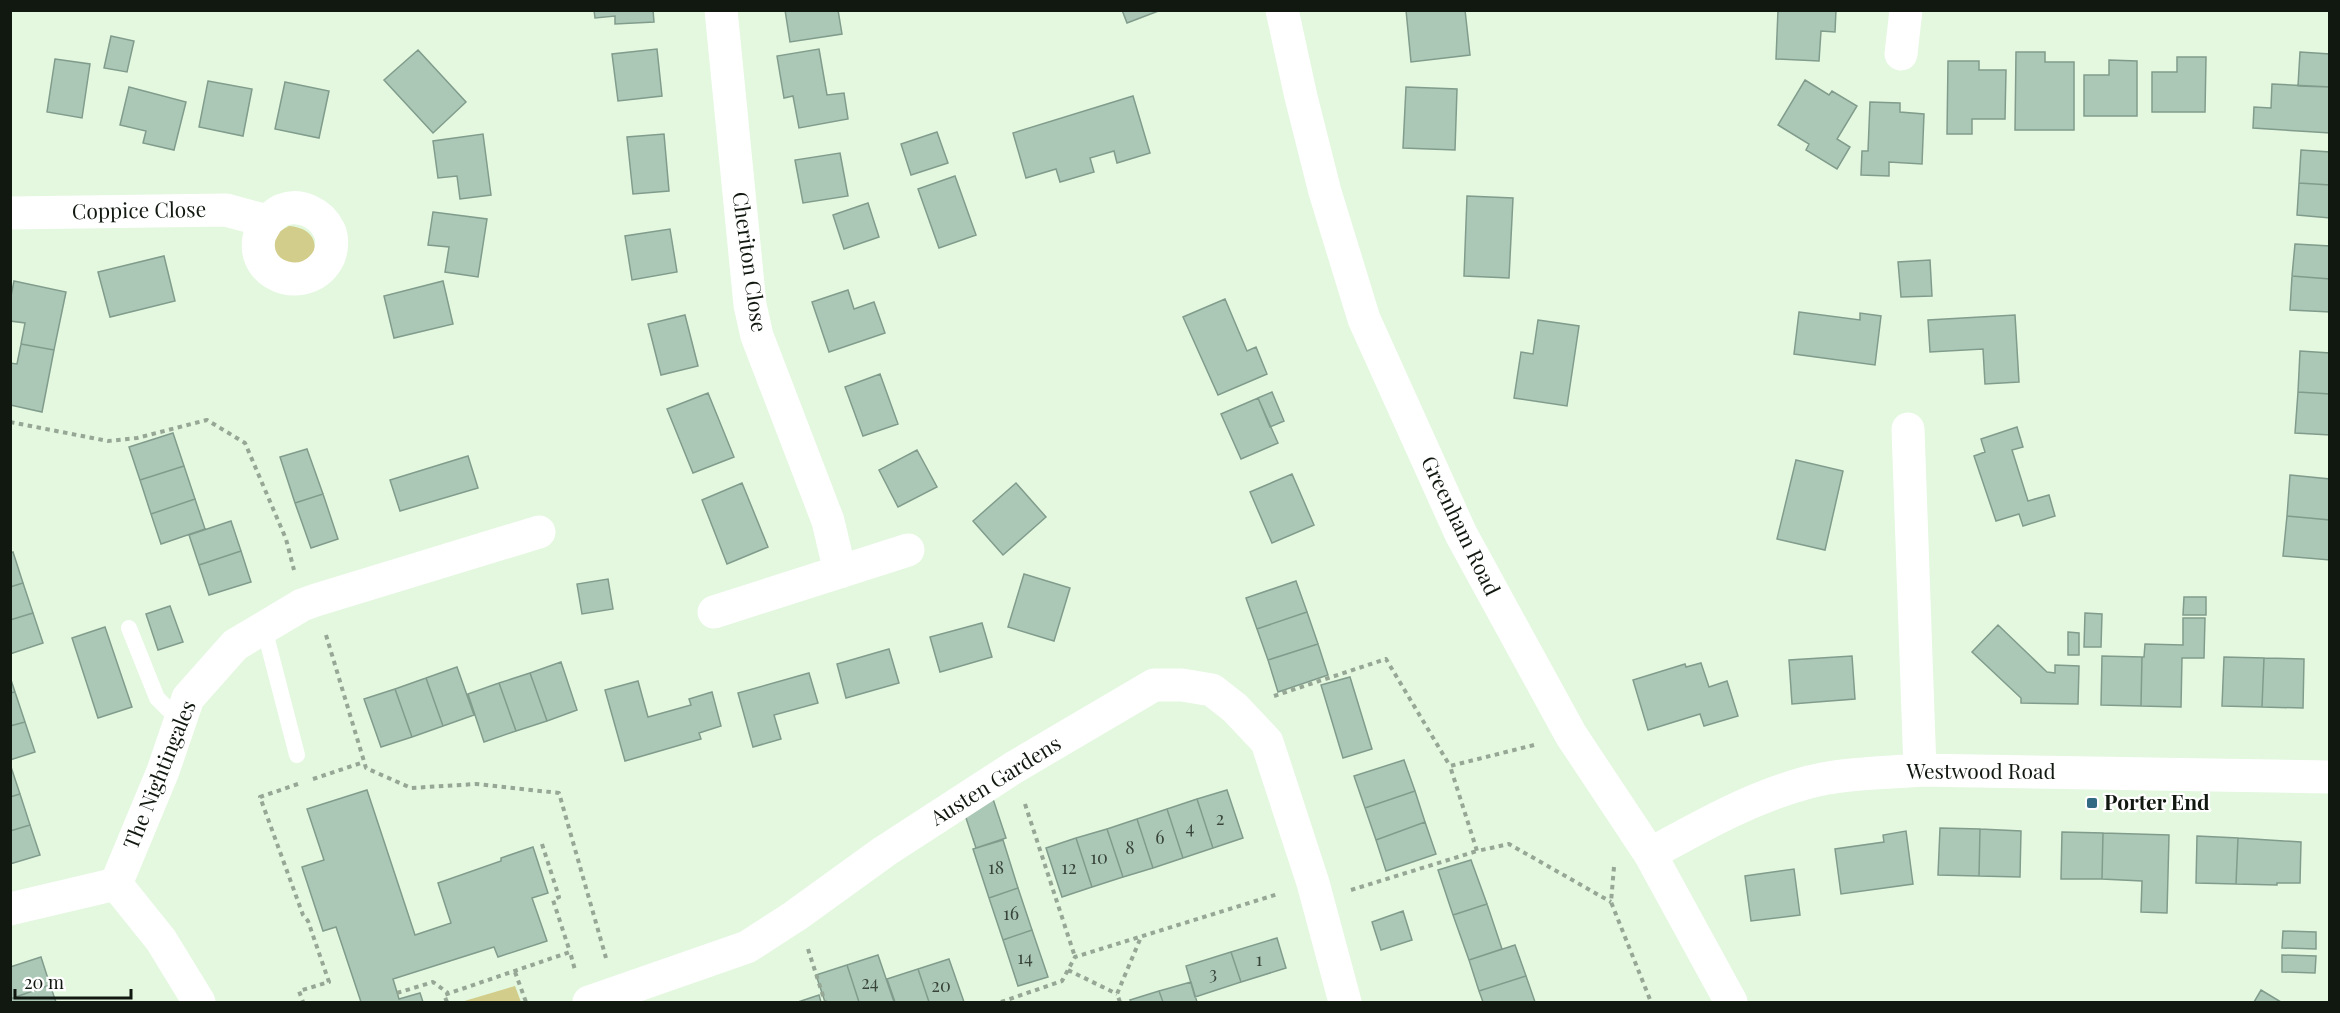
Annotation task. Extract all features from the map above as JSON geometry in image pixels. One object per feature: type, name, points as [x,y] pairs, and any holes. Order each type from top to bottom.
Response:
[{"type":"street","name":"Cheriton Close","points":[[721,10],[750,305],[755,326],[828,522],[840,572]]},
{"type":"street","name":"Greenham Road","points":[[1282,10],[1325,192],[1364,319],[1461,534],[1571,735],[1650,854],[1731,1002]]},
{"type":"street","points":[[1901,54],[1906,10]]},
{"type":"street","name":"Coppice Close","points":[[10,213],[226,210],[267,221]]},
{"type":"street","points":[[1908,429],[1920,770]]},
{"type":"street","name":"The Nightingales","points":[[116,884],[163,771],[188,698],[235,645],[309,602],[538,532]]},
{"type":"street","points":[[714,612],[908,550]]},
{"type":"street","name":"Austen Gardens","points":[[603,998],[747,946],[795,916],[885,850],[1013,768],[1154,685],[1182,685],[1212,690],[1235,708],[1267,742],[1315,892],[1345,1002]]},
{"type":"street","name":"Westwood Road","points":[[1650,854],[1729,811],[1811,781],[1920,770],[2330,777]]},
{"type":"street","points":[[10,909],[116,884],[161,940],[199,1002]]},
{"type":"lane","points":[[129,628],[157,698],[180,721]]},
{"type":"lane","points":[[264,628],[297,754]]},
{"type":"path","points":[[10,422],[108,441],[137,438],[207,420],[245,443],[286,539],[366,768],[411,788],[476,784],[559,793],[603,998]]},
{"type":"path","points":[[1235,708],[1386,659],[1450,766],[1477,850]]},
{"type":"path","points":[[1450,766],[1571,735]]},
{"type":"path","points":[[312,779],[364,762]]},
{"type":"path","points":[[1013,768],[1075,957]]},
{"type":"path","points":[[302,783],[260,797],[329,982],[299,991],[303,1002]]},
{"type":"path","points":[[1620,808],[1611,902],[1651,1002]]},
{"type":"path","points":[[542,843],[559,897],[553,900],[575,972]]},
{"type":"path","points":[[1001,1002],[1062,981],[1075,957],[1141,936],[1477,850],[1509,844],[1611,902]]},
{"type":"path","points":[[795,916],[808,946],[825,1002]]},
{"type":"path","points":[[1120,1002],[1117,994],[1141,936]]},
{"type":"path","points":[[447,1002],[444,995],[570,952]]},
{"type":"path","points":[[1068,970],[1117,994]]},
{"type":"path","points":[[514,972],[526,1002]]},
{"type":"path","points":[[397,993],[433,982],[449,993]]},
{"type":"shaded area","points":[[289,226],[304,230],[313,238],[314,250],[308,265],[276,263],[272,241],[278,232]]},
{"type":"shaded area","points":[[515,986],[521,1002],[461,1002]]},
{"type":"building","points":[[594,10],[653,10],[654,22],[615,24],[615,16],[595,18]]},
{"type":"building","points":[[785,10],[838,10],[842,34],[790,42]]},
{"type":"building","points":[[1122,10],[1161,10],[1127,23]]},
{"type":"building","points":[[1406,10],[1465,10],[1470,55],[1411,62]]},
{"type":"building","points":[[1778,10],[1836,10],[1835,32],[1821,31],[1819,61],[1776,59]]},
{"type":"building","points":[[111,36],[134,41],[127,72],[104,68]]},
{"type":"building","points":[[657,49],[662,96],[618,101],[612,54]]},
{"type":"building","points":[[819,49],[827,95],[844,93],[848,119],[799,128],[793,96],[784,98],[777,56]]},
{"type":"building","points":[[418,50],[466,102],[433,133],[384,80]]},
{"type":"building","points":[[2016,52],[2045,52],[2045,62],[2074,62],[2074,130],[2015,130]]},
{"type":"building","points":[[2300,52],[2330,54],[2330,87],[2298,86]]},
{"type":"building","points":[[2177,57],[2206,57],[2205,112],[2152,112],[2152,72],[2177,72]]},
{"type":"building","points":[[55,59],[90,64],[82,118],[47,112]]},
{"type":"building","points":[[2109,60],[2137,61],[2137,116],[2084,116],[2084,75],[2109,75]]},
{"type":"building","points":[[1948,61],[1979,61],[1979,70],[2006,70],[2005,119],[1972,119],[1972,134],[1947,134]]},
{"type":"building","points":[[1805,80],[1829,95],[1832,91],[1857,106],[1837,139],[1850,147],[1837,169],[1806,150],[1809,144],[1778,125]]},
{"type":"building","points":[[208,81],[252,89],[243,136],[199,127]]},
{"type":"building","points":[[285,82],[329,91],[319,138],[275,129]]},
{"type":"building","points":[[2272,84],[2330,87],[2330,133],[2253,128],[2254,107],[2271,108]]},
{"type":"building","points":[[129,87],[186,102],[174,150],[143,143],[146,131],[120,125]]},
{"type":"building","points":[[1406,87],[1457,89],[1455,150],[1403,148]]},
{"type":"building","points":[[1133,96],[1150,153],[1117,163],[1114,151],[1090,158],[1094,172],[1060,182],[1056,169],[1026,178],[1013,133]]},
{"type":"building","points":[[1870,102],[1900,103],[1900,112],[1924,114],[1922,164],[1889,162],[1889,176],[1861,175],[1862,151],[1868,151]]},
{"type":"building","points":[[937,132],[948,163],[911,175],[901,144]]},
{"type":"building","points":[[483,134],[491,195],[460,199],[457,176],[438,178],[433,141]]},
{"type":"building","points":[[664,134],[669,191],[633,194],[627,137]]},
{"type":"building","points":[[2301,150],[2330,152],[2330,185],[2299,183]]},
{"type":"building","points":[[840,153],[848,196],[803,203],[795,160]]},
{"type":"building","points":[[955,176],[976,235],[939,248],[918,189]]},
{"type":"building","points":[[2299,183],[2330,185],[2330,218],[2297,215]]},
{"type":"building","points":[[1467,196],[1513,198],[1509,278],[1464,276]]},
{"type":"building","points":[[868,203],[879,237],[844,249],[833,215]]},
{"type":"building","points":[[433,212],[487,219],[478,277],[445,272],[449,247],[428,245]]},
{"type":"building","points":[[670,229],[677,272],[632,280],[625,236]]},
{"type":"building","points":[[2295,244],[2330,246],[2330,279],[2292,276]]},
{"type":"building","points":[[164,256],[175,301],[110,317],[98,272]]},
{"type":"building","points":[[1930,260],[1932,296],[1901,297],[1898,262]]},
{"type":"building","points":[[2292,276],[2330,279],[2330,312],[2290,310]]},
{"type":"building","points":[[14,281],[66,292],[54,350],[21,344],[25,323],[10,321],[10,301]]},
{"type":"building","points":[[443,281],[453,324],[394,338],[384,296]]},
{"type":"building","points":[[848,290],[854,309],[874,302],[885,333],[829,352],[812,302]]},
{"type":"building","points":[[1225,299],[1247,351],[1256,347],[1267,374],[1218,395],[1183,317]]},
{"type":"building","points":[[1799,312],[1860,320],[1860,313],[1881,316],[1875,365],[1794,354]]},
{"type":"building","points":[[685,315],[698,366],[661,375],[648,324]]},
{"type":"building","points":[[2015,315],[2019,382],[1985,384],[1983,349],[1930,352],[1928,320]]},
{"type":"building","points":[[1538,320],[1579,326],[1567,406],[1514,398],[1521,352],[1533,354]]},
{"type":"building","points":[[21,344],[54,350],[42,412],[10,405],[10,363],[17,364]]},
{"type":"building","points":[[2300,351],[2330,353],[2330,394],[2298,392]]},
{"type":"building","points":[[880,374],[898,424],[863,436],[845,387]]},
{"type":"building","points":[[1272,392],[1284,421],[1270,427],[1258,398]]},
{"type":"building","points":[[2298,392],[2330,394],[2330,435],[2295,433]]},
{"type":"building","points":[[708,393],[734,457],[693,473],[667,409]]},
{"type":"building","points":[[1258,398],[1278,443],[1241,459],[1221,414]]},
{"type":"building","points":[[2017,427],[2023,447],[2012,450],[2028,501],[2049,495],[2055,516],[2023,526],[2019,514],[1996,521],[1974,456],[1985,452],[1981,439]]},
{"type":"building","points":[[173,433],[184,466],[140,480],[129,447]]},
{"type":"building","points":[[307,449],[323,494],[295,503],[280,457]]},
{"type":"building","points":[[917,450],[937,487],[898,507],[879,470]]},
{"type":"building","points":[[468,456],[478,488],[400,511],[390,480]]},
{"type":"building","points":[[1796,460],[1843,471],[1825,550],[1777,539]]},
{"type":"building","points":[[184,466],[195,499],[151,514],[140,480]]},
{"type":"building","points":[[1292,474],[1314,525],[1272,543],[1250,492]]},
{"type":"building","points":[[2290,475],[2330,479],[2330,520],[2287,516]]},
{"type":"building","points":[[742,483],[768,547],[727,564],[702,500]]},
{"type":"building","points":[[1016,483],[1046,517],[1003,555],[973,521]]},
{"type":"building","points":[[323,494],[338,539],[311,548],[295,503]]},
{"type":"building","points":[[195,499],[205,529],[161,544],[151,514]]},
{"type":"building","points":[[2287,516],[2330,520],[2330,560],[2283,556]]},
{"type":"building","points":[[231,521],[241,551],[199,565],[189,535]]},
{"type":"building","points":[[241,551],[251,582],[209,595],[199,565]]},
{"type":"building","points":[[13,552],[23,583],[10,587],[10,553]]},
{"type":"building","points":[[1024,574],[1070,588],[1054,641],[1008,627]]},
{"type":"building","points":[[608,579],[613,609],[582,614],[577,584]]},
{"type":"building","points":[[1296,581],[1307,612],[1257,629],[1246,598]]},
{"type":"building","points":[[23,583],[33,613],[10,620],[10,587]]},
{"type":"building","points":[[2184,597],[2206,597],[2206,615],[2183,615]]},
{"type":"building","points":[[170,606],[183,642],[158,650],[146,614]]},
{"type":"building","points":[[1307,612],[1318,644],[1268,660],[1257,629]]},
{"type":"building","points":[[33,613],[43,643],[10,654],[10,620]]},
{"type":"building","points":[[2085,613],[2102,614],[2101,647],[2084,647]]},
{"type":"building","points":[[2183,618],[2205,618],[2204,658],[2182,658],[2181,707],[2141,706],[2142,657],[2144,657],[2145,644],[2183,645]]},
{"type":"building","points":[[982,623],[992,657],[940,672],[930,637]]},
{"type":"building","points":[[1998,625],[2047,672],[2055,673],[2055,665],[2079,666],[2078,704],[2021,703],[2021,698],[1972,652]]},
{"type":"building","points":[[105,627],[132,707],[98,718],[72,638]]},
{"type":"building","points":[[2068,632],[2079,633],[2079,655],[2068,655]]},
{"type":"building","points":[[1318,644],[1328,675],[1278,692],[1268,660]]},
{"type":"building","points":[[889,649],[899,683],[846,698],[837,664]]},
{"type":"building","points":[[1852,656],[1855,699],[1792,704],[1789,660]]},
{"type":"building","points":[[2102,656],[2142,657],[2141,706],[2101,705]]},
{"type":"building","points":[[2224,657],[2264,658],[2262,707],[2222,706]]},
{"type":"building","points":[[2264,658],[2304,659],[2303,708],[2262,707]]},
{"type":"building","points":[[561,662],[577,710],[547,721],[530,673]]},
{"type":"building","points":[[1701,663],[1709,687],[1727,681],[1738,716],[1704,726],[1700,714],[1648,730],[1633,680],[1685,664],[1686,667]]},
{"type":"building","points":[[457,667],[474,715],[443,726],[426,678]]},
{"type":"building","points":[[530,673],[547,721],[516,731],[499,683]]},
{"type":"building","points":[[809,673],[818,703],[774,715],[781,739],[753,747],[738,693]]},
{"type":"building","points":[[10,677],[15,692],[10,693]]},
{"type":"building","points":[[1350,677],[1372,749],[1343,758],[1321,685]]},
{"type":"building","points":[[426,678],[443,726],[412,737],[395,689]]},
{"type":"building","points":[[638,681],[648,717],[691,705],[689,699],[712,692],[721,726],[699,733],[701,739],[625,761],[605,690]]},
{"type":"building","points":[[499,683],[516,731],[484,742],[468,694]]},
{"type":"building","points":[[395,689],[412,737],[381,747],[364,699]]},
{"type":"building","points":[[15,692],[25,722],[10,726],[10,693]]},
{"type":"building","points":[[25,722],[35,752],[10,760],[10,726]]},
{"type":"building","points":[[1404,760],[1415,791],[1365,808],[1354,776]]},
{"type":"building","points":[[10,764],[20,794],[10,797]]},
{"type":"building","points":[[367,790],[415,935],[451,923],[438,883],[533,847],[548,893],[532,898],[547,941],[498,957],[494,947],[393,979],[399,999],[420,993],[423,1002],[361,1002],[336,927],[323,931],[302,867],[324,860],[307,809]]},
{"type":"building","points":[[1227,790],[1243,838],[1213,848],[1197,799]]},
{"type":"building","points":[[1415,791],[1425,822],[1376,840],[1365,808]]},
{"type":"building","points":[[20,794],[30,825],[10,831],[10,797]]},
{"type":"building","points":[[993,799],[1006,838],[976,848],[963,809]]},
{"type":"building","points":[[1197,799],[1213,848],[1183,858],[1167,809]]},
{"type":"building","points":[[1167,809],[1183,858],[1153,868],[1137,819]]},
{"type":"building","points":[[1137,819],[1153,868],[1123,877],[1107,829]]},
{"type":"building","points":[[1425,822],[1436,854],[1386,871],[1376,840]]},
{"type":"building","points":[[30,825],[40,855],[10,864],[10,831]]},
{"type":"building","points":[[1940,828],[1980,829],[1979,876],[1938,875]]},
{"type":"building","points":[[1107,829],[1123,877],[1092,887],[1076,838]]},
{"type":"building","points":[[1980,829],[2021,831],[2020,877],[1979,876]]},
{"type":"building","points":[[1906,831],[1913,884],[1841,894],[1835,849],[1884,842],[1883,835]]},
{"type":"building","points":[[2062,832],[2103,833],[2102,879],[2061,879]]},
{"type":"building","points":[[2103,833],[2169,835],[2167,913],[2141,912],[2142,881],[2102,879]]},
{"type":"building","points":[[2197,836],[2238,838],[2236,884],[2196,883]]},
{"type":"building","points":[[1076,838],[1092,887],[1062,897],[1046,848]]},
{"type":"building","points":[[2238,838],[2301,842],[2300,883],[2236,884]]},
{"type":"building","points":[[1003,840],[1018,888],[989,898],[973,849]]},
{"type":"building","points":[[1471,860],[1487,904],[1453,915],[1438,870]]},
{"type":"building","points":[[1794,869],[1800,915],[1751,921],[1745,876]]},
{"type":"building","points":[[1018,888],[1032,930],[1003,940],[989,898]]},
{"type":"building","points":[[1487,904],[1502,949],[1469,960],[1453,915]]},
{"type":"building","points":[[1403,911],[1412,940],[1381,950],[1372,922]]},
{"type":"building","points":[[1032,930],[1048,977],[1018,986],[1003,940]]},
{"type":"building","points":[[2283,931],[2316,932],[2316,949],[2282,948]]},
{"type":"building","points":[[1277,938],[1286,968],[1241,982],[1231,952]]},
{"type":"building","points":[[1515,945],[1526,976],[1479,991],[1469,960]]},
{"type":"building","points":[[1231,952],[1241,982],[1195,997],[1186,966]]},
{"type":"building","points":[[878,955],[894,1002],[859,1002],[847,965]]},
{"type":"building","points":[[2282,955],[2316,956],[2315,973],[2282,972]]},
{"type":"building","points":[[41,957],[50,985],[10,999],[10,967]]},
{"type":"building","points":[[949,959],[964,1002],[929,1002],[918,969]]},
{"type":"building","points":[[847,965],[859,1002],[825,1002],[816,975]]},
{"type":"building","points":[[918,969],[929,1002],[895,1002],[887,979]]},
{"type":"building","points":[[1526,976],[1535,1002],[1483,1002],[1479,991]]},
{"type":"building","points":[[1191,982],[1197,1002],[1163,1002],[1159,991]]},
{"type":"building","points":[[50,985],[56,1002],[10,1002],[10,999]]},
{"type":"building","points":[[2261,990],[2281,1002],[2254,1002]]},
{"type":"building","points":[[1159,991],[1163,1002],[1131,1002],[1130,1000]]},
{"type":"building","points":[[819,995],[821,1002],[798,1002]]},
{"type":"place","name":"Porter End","points":[[2092,803]]}]
